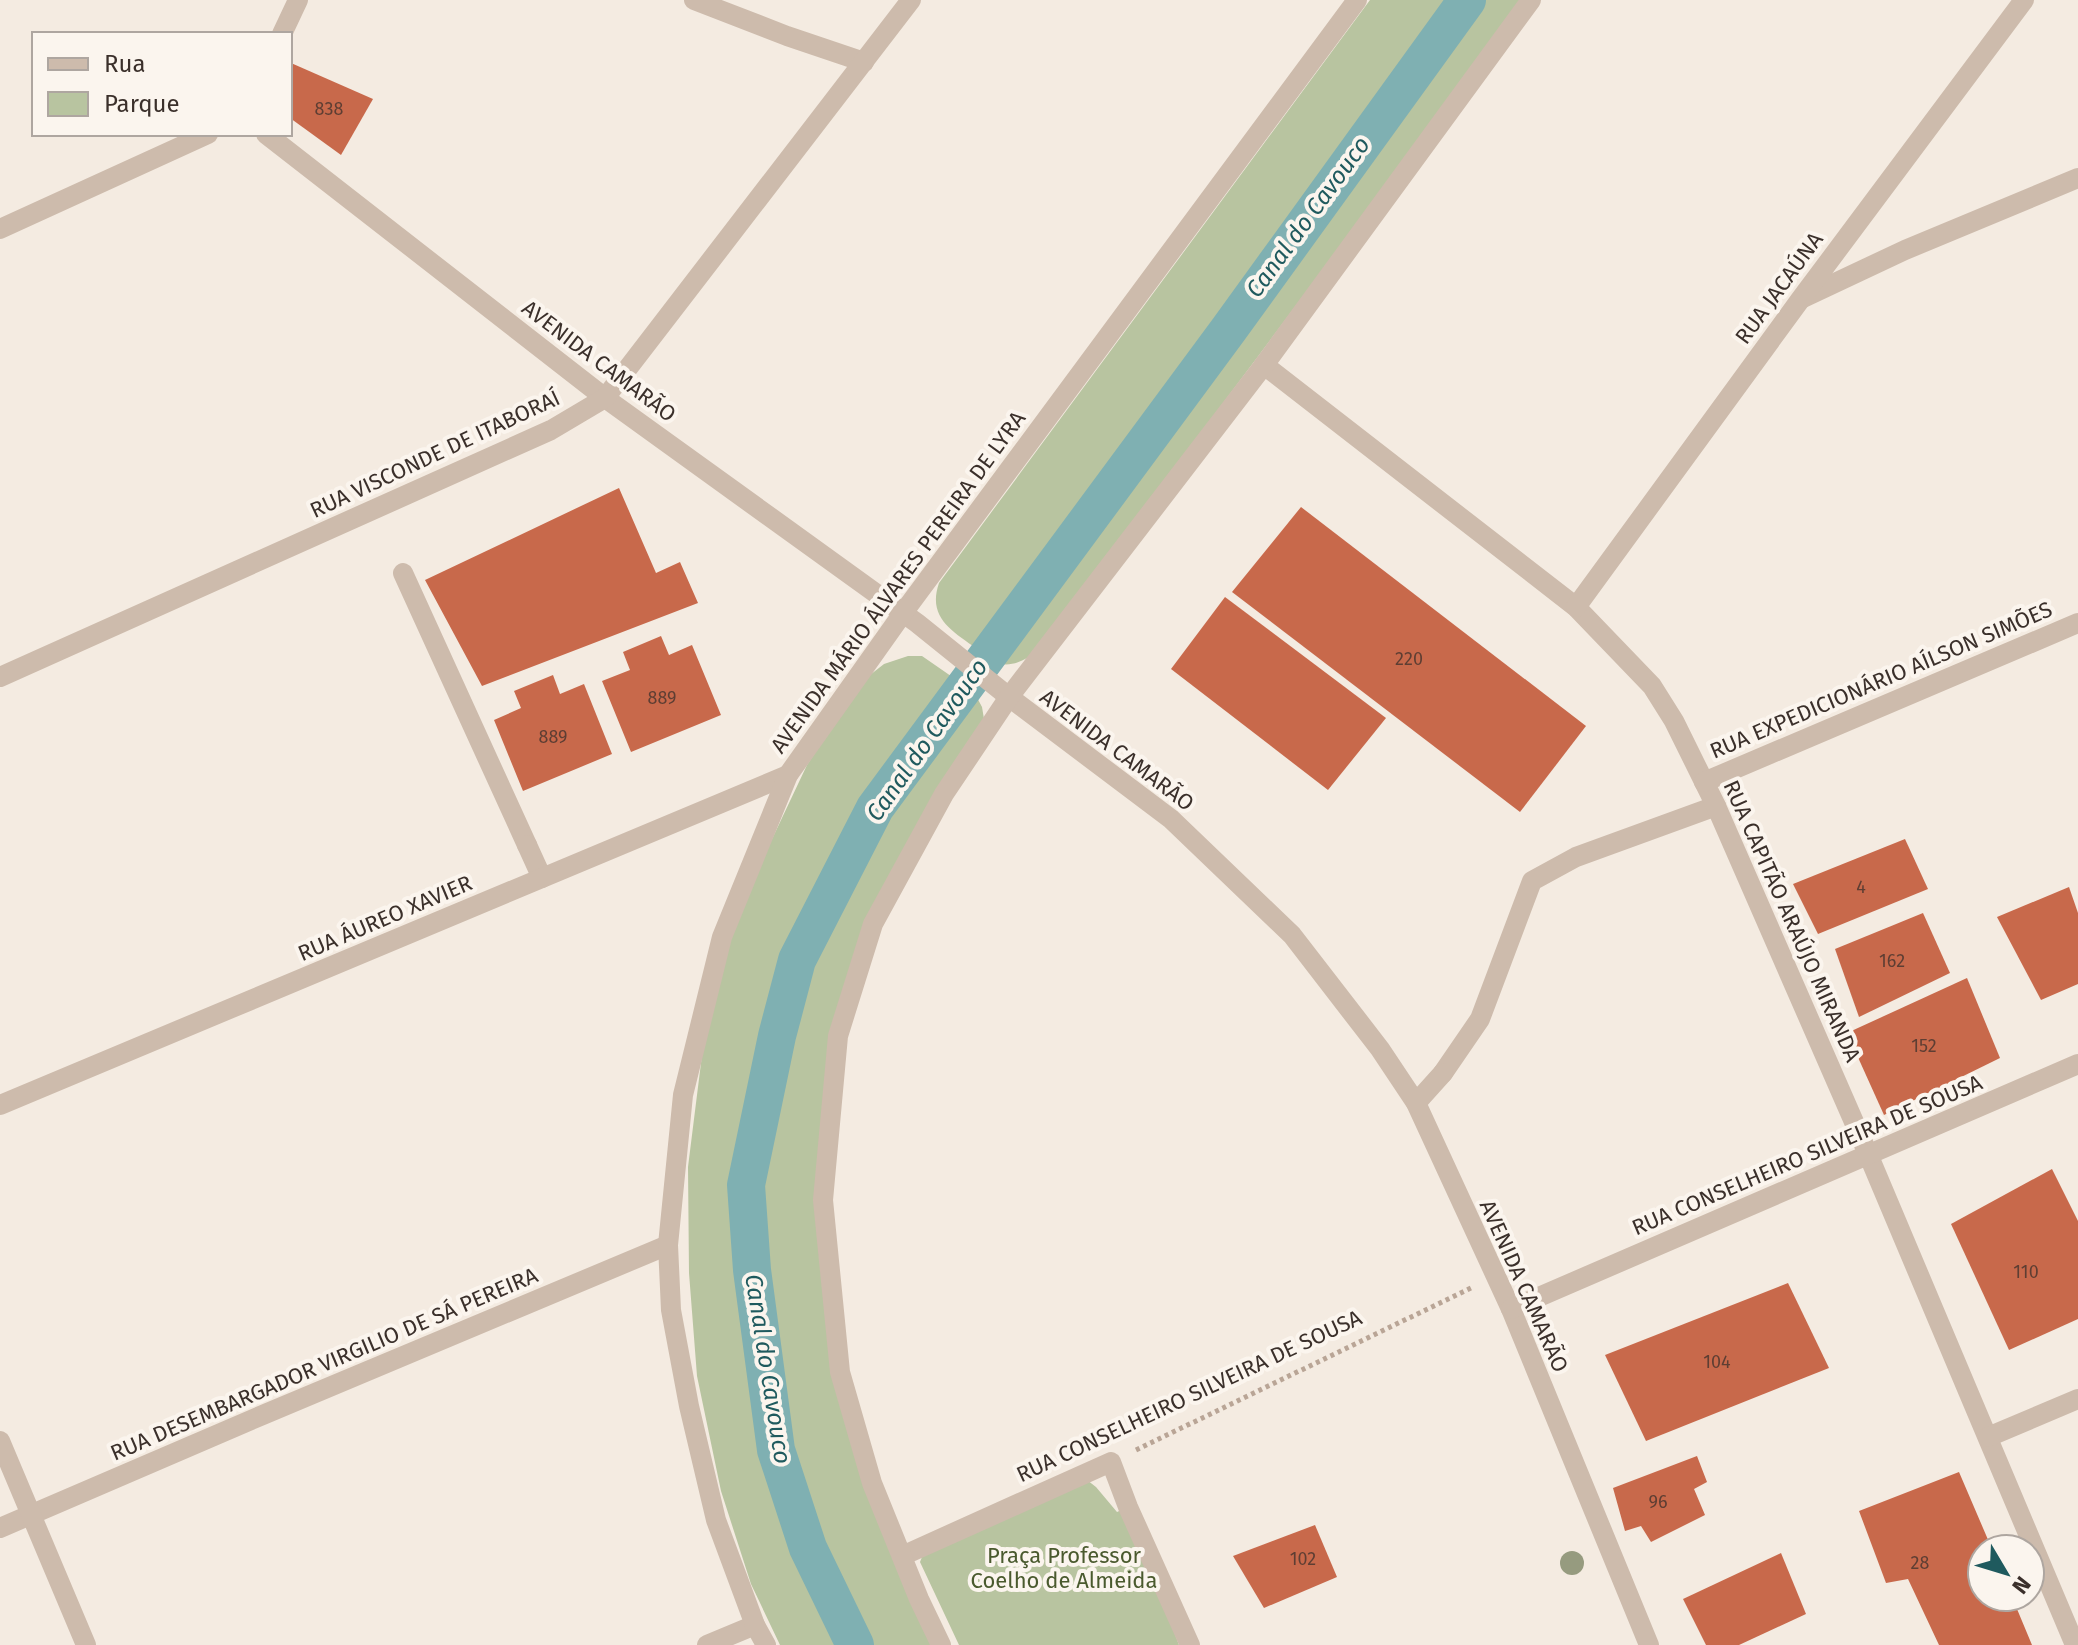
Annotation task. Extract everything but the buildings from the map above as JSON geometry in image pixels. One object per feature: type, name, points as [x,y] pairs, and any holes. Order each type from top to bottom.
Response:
[{"type":"street","points":[[283,32],[298,0]]},
{"type":"street","points":[[694,0],[864,62]]},
{"type":"street","name":"RUA VISCONDE DE ITABORAÍ","points":[[0,677],[551,430],[605,398],[911,0]]},
{"type":"street","name":"AVENIDA MÁRIO ÁLVARES PEREIRA DE LYRA","points":[[766,1645],[755,1625],[716,1520],[689,1406],[671,1310],[668,1245],[683,1095],[722,937],[788,775],[910,618],[1357,0]]},
{"type":"street","points":[[941,1645],[872,1483],[840,1372],[823,1200],[838,1036],[873,924],[1002,691],[1264,365],[1531,0]]},
{"type":"street","name":"RUA JACAÚNA","points":[[1576,607],[2024,0]]},
{"type":"street","points":[[0,229],[204,136]]},
{"type":"street","name":"AVENIDA CAMARÃO","points":[[269,136],[605,398],[910,618],[1171,819],[1292,935],[1380,1049],[1416,1103],[1511,1309],[1649,1645]]},
{"type":"street","points":[[1800,300],[1905,250],[2078,178]]},
{"type":"street","name":"RUA CAPITÃO ARAÚJO MIRANDA","points":[[1264,365],[1576,607],[1652,686],[1674,721],[1716,806],[1868,1154],[2075,1645]]},
{"type":"street","points":[[403,573],[542,878]]},
{"type":"street","name":"RUA EXPEDICIONÁRIO AÍLSON SIMÕES","points":[[1704,782],[2078,623]]},
{"type":"street","name":"RUA ÁUREO XAVIER","points":[[0,1105],[788,775]]},
{"type":"street","points":[[1416,1103],[1443,1073],[1480,1019],[1532,881],[1576,857],[1716,806]]},
{"type":"street","name":"RUA CONSELHEIRO SILVEIRA DE SOUSA","points":[[1511,1309],[2078,1064]]},
{"type":"street","name":"RUA DESEMBARGADOR VIRGILIO DE SÁ PEREIRA","points":[[0,1528],[668,1245]]},
{"type":"street","points":[[1988,1437],[2078,1399]]},
{"type":"street","points":[[0,1441],[86,1645]]},
{"type":"street","points":[[1111,1462],[1190,1645]]},
{"type":"street","name":"RUA CONSELHEIRO SILVEIRA DE SOUSA","points":[[902,1556],[1111,1462]]},
{"type":"street","points":[[707,1645],[755,1625]]},
{"type":"path","name":"RUA CONSELHEIRO SILVEIRA DE SOUSA","points":[[1111,1462],[1495,1276]]},
{"type":"green space","points":[[1370,0],[1525,0],[1038,650],[1014,663],[994,662],[944,622],[936,605],[939,583]]},
{"type":"green space","points":[[908,656],[922,656],[974,692],[984,719],[846,990],[823,1297],[933,1645],[780,1645],[751,1584],[721,1491],[697,1376],[689,1273],[688,1167],[704,1039],[728,947],[764,856],[807,765],[861,682],[884,664]]},
{"type":"green space","name":"Praça Professor Coelho de Almeida","points":[[1087,1480],[1117,1512],[1128,1507],[1179,1645],[959,1645],[920,1562],[928,1542]]},
{"type":"waterway","name":"Canal do Cavouco","points":[[855,1645],[808,1548],[776,1450],[752,1270],[746,1185],[777,1036],[797,960],[875,808],[1229,329],[1467,0]]}]
